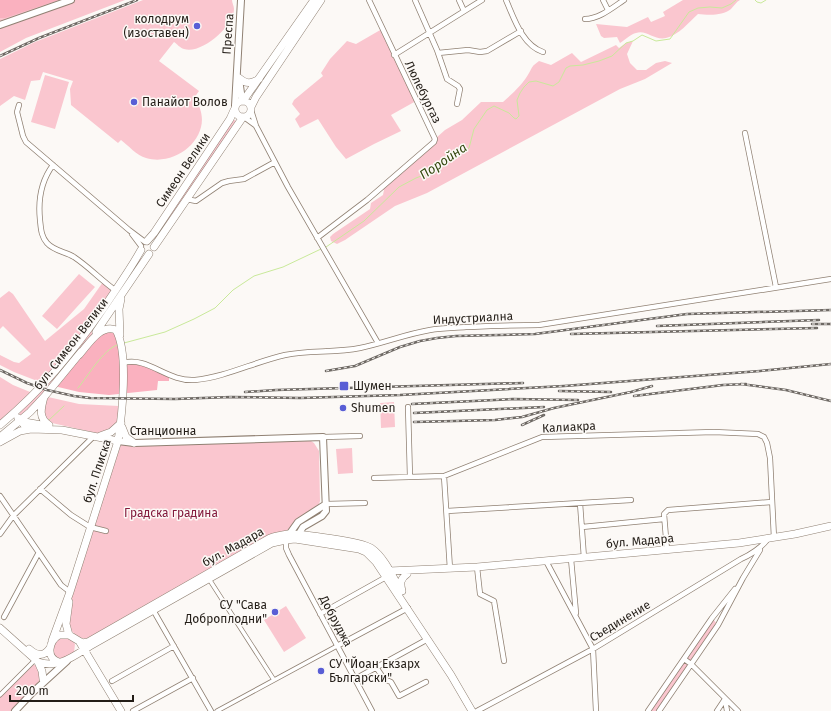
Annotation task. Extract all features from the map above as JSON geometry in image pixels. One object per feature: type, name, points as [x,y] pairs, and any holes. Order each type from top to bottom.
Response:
[{"type":"main road","points":[[243,117],[237,115],[235,108],[238,102],[243,100],[261,78],[314,0]]},
{"type":"main road","points":[[149,254],[145,254],[144,245],[152,243],[154,247],[243,117],[248,114],[256,97],[321,0]]},
{"type":"main road","points":[[239,78],[250,83],[261,78]]},
{"type":"main road","points":[[243,100],[248,103],[251,109]]},
{"type":"main road","name":"Симеон Велики","points":[[144,245],[182,192],[230,119],[235,108]]},
{"type":"main road","name":"бул. Симеон Велики","points":[[0,425],[45,384],[62,364],[115,290],[144,245]]},
{"type":"main road","name":"бул. Симеон Велики","points":[[0,437],[44,397],[79,355],[102,325],[154,247]]},
{"type":"main road","points":[[120,337],[119,309],[123,293]]},
{"type":"main road","points":[[79,355],[100,332],[104,330],[112,328],[116,330],[120,337]]},
{"type":"main road","name":"бул. Плиска","points":[[51,645],[70,592],[118,441],[121,423],[123,363],[120,337]]},
{"type":"main road","points":[[44,397],[40,414],[42,418],[48,424],[62,430]]},
{"type":"main road","points":[[18,410],[17,415],[19,421],[31,429]]},
{"type":"main road","points":[[0,425],[19,421],[62,430]]},
{"type":"main road","points":[[96,436],[111,432],[121,423],[126,438],[134,443]]},
{"type":"main road","points":[[0,442],[20,431],[31,429]]},
{"type":"main road","name":"Станционна","points":[[31,429],[62,430],[118,441]]},
{"type":"main road","name":"бул. Мадара","points":[[387,574],[584,558],[771,539],[831,526]]},
{"type":"main road","name":"бул. Мадара","points":[[71,658],[270,538],[279,535],[352,542],[366,546],[376,553],[387,574]]},
{"type":"main road","name":"бул. Мадара","points":[[74,638],[82,643],[88,642],[209,579],[272,543],[292,537]]},
{"type":"main road","name":"бул. Мадара","points":[[387,574],[407,574],[450,568]]},
{"type":"main road","points":[[387,574],[403,595],[472,711]]},
{"type":"main road","points":[[387,574],[420,625]]},
{"type":"main road","points":[[403,595],[400,583],[403,577],[407,574]]},
{"type":"main road","name":"бул. Плиска","points":[[70,592],[66,624],[74,638]]},
{"type":"main road","points":[[0,624],[35,654],[43,655],[59,635],[74,638],[84,650],[121,711]]},
{"type":"main road","points":[[0,628],[36,661],[42,671],[43,679]]},
{"type":"main road","points":[[71,658],[77,652],[78,645],[74,638]]},
{"type":"main road","points":[[51,645],[50,654],[54,662]]},
{"type":"main road","points":[[36,661],[44,664],[80,657],[86,660],[105,685]]},
{"type":"street","points":[[0,25],[70,0]]},
{"type":"street","name":"Преспа","points":[[235,108],[241,0]]},
{"type":"street","name":"Люлебургаз","points":[[319,240],[434,142],[435,139],[369,0]]},
{"type":"street","points":[[415,0],[430,33],[447,79],[458,86],[460,90],[457,104]]},
{"type":"street","points":[[459,0],[464,12]]},
{"type":"street","points":[[394,55],[482,0]]},
{"type":"street","points":[[506,0],[521,31],[533,48],[543,52]]},
{"type":"street","points":[[603,0],[608,10]]},
{"type":"street","points":[[585,19],[590,19],[624,0]]},
{"type":"street","points":[[438,53],[468,50],[480,52],[487,51],[521,31]]},
{"type":"street","points":[[237,70],[243,100]]},
{"type":"street","points":[[19,105],[17,112],[26,142],[129,230],[144,245]]},
{"type":"street","points":[[251,109],[256,126],[275,162],[378,343]]},
{"type":"street","points":[[243,117],[256,126]]},
{"type":"street","points":[[745,133],[776,288]]},
{"type":"street","points":[[186,199],[196,201],[222,183],[244,179],[275,162]]},
{"type":"street","points":[[53,165],[40,194],[38,207],[40,232],[46,242],[51,246],[74,257],[115,290]]},
{"type":"street","name":"Индустриална","points":[[123,363],[133,361],[142,363],[169,376],[193,380],[220,376],[269,359],[286,355],[301,352],[351,349],[430,330],[499,325],[539,325],[831,279]]},
{"type":"street","points":[[408,407],[410,476]]},
{"type":"street","name":"Калиакра","points":[[374,478],[444,476],[542,437],[714,432],[758,434],[764,437],[767,443],[770,458],[772,502]]},
{"type":"street","points":[[0,534],[13,516],[96,436]]},
{"type":"street","name":"Станционна","points":[[118,441],[134,443],[360,436]]},
{"type":"street","points":[[292,537],[303,527],[324,514],[326,504],[323,437]]},
{"type":"street","points":[[444,476],[450,568]]},
{"type":"street","points":[[40,489],[70,515],[90,527],[106,531]]},
{"type":"street","points":[[0,496],[38,554],[61,585],[70,592]]},
{"type":"street","points":[[447,511],[631,500]]},
{"type":"street","points":[[667,550],[664,514],[668,510],[772,502],[771,539]]},
{"type":"street","points":[[326,504],[365,503]]},
{"type":"street","points":[[580,503],[584,558]]},
{"type":"street","points":[[582,527],[664,519]]},
{"type":"street","name":"Добруджа","points":[[292,537],[286,548],[289,555],[372,711]]},
{"type":"street","name":"Съединение","points":[[477,711],[594,649],[762,547],[771,539]]},
{"type":"street","points":[[659,711],[718,625],[743,578],[762,547]]},
{"type":"street","points":[[4,617],[38,554]]},
{"type":"street","points":[[571,559],[576,615]]},
{"type":"street","points":[[546,561],[594,649],[596,711]]},
{"type":"street","points":[[477,567],[480,594],[494,601],[504,661]]},
{"type":"street","points":[[320,614],[387,574]]},
{"type":"street","points":[[648,711],[712,618],[743,578]]},
{"type":"street","points":[[209,579],[274,680]]},
{"type":"street","points":[[152,608],[211,711]]},
{"type":"street","points":[[217,711],[408,608]]},
{"type":"street","points":[[355,679],[428,639]]},
{"type":"street","points":[[112,681],[174,646]]},
{"type":"street","points":[[15,711],[32,693],[71,658]]},
{"type":"street","points":[[684,659],[691,664],[738,711]]},
{"type":"street","points":[[0,695],[36,661]]},
{"type":"street","points":[[32,693],[50,670],[54,662]]},
{"type":"street","points":[[376,667],[384,679],[391,682],[399,696],[426,682]]},
{"type":"street","points":[[133,711],[193,678]]},
{"type":"street","points":[[717,711],[725,699]]},
{"type":"street","points":[[725,699],[727,711]]},
{"type":"green space","points":[[0,0],[125,0],[26,38],[0,52]]},
{"type":"green space","points":[[143,0],[232,0],[234,9],[233,16],[223,31],[215,38],[199,48],[191,50],[180,47],[174,42],[159,61],[199,91],[194,98],[201,110],[202,122],[199,134],[192,144],[183,152],[159,160],[143,157],[121,140],[118,143],[71,105],[70,89],[73,81],[43,72],[40,80],[31,81],[25,100],[14,96],[0,106],[0,59],[35,42]]},
{"type":"green space","points":[[683,0],[740,0],[731,9],[724,13],[711,15],[698,14],[675,34],[666,38],[658,38],[640,32],[632,35],[620,43],[617,37],[604,38],[601,36],[596,24],[627,27],[648,17],[651,22],[665,16],[663,12]]},
{"type":"green space","points":[[382,29],[416,101],[391,115],[401,131],[346,159],[336,147],[318,119],[300,128],[295,119],[300,114],[292,104],[294,100],[323,76],[321,73],[330,59],[347,41],[356,44]]},
{"type":"green space","points":[[633,41],[627,54],[630,63],[637,70],[646,70],[656,63],[665,61],[672,63],[645,79],[620,89],[427,193],[395,206],[345,240],[337,244],[331,241],[330,237],[333,234],[370,209],[371,203],[383,195],[384,190],[380,188],[445,130],[462,120],[481,102],[503,102],[521,85],[532,67],[539,61],[551,65],[572,53],[581,62],[616,45],[619,48],[626,43]]},
{"type":"green space","points":[[45,75],[69,82],[55,129],[31,122]]},
{"type":"green space","points":[[233,119],[236,121],[156,239],[153,237]]},
{"type":"green space","points":[[140,258],[143,260],[98,326],[68,366],[20,418],[19,410],[0,425],[0,377],[13,385],[35,394],[45,384],[0,365],[0,355],[19,363],[31,354],[3,326],[0,329],[0,298],[9,291],[13,294],[45,341],[84,309],[103,282],[115,290]]},
{"type":"green space","points":[[79,274],[95,287],[57,329],[42,316]]},
{"type":"green space","points":[[48,397],[79,404],[119,406],[119,421],[114,427],[105,432],[96,433],[52,423],[45,419],[43,411]]},
{"type":"green space","points":[[394,402],[395,427],[381,428],[380,403]]},
{"type":"green space","name":"Градска градина","points":[[311,441],[319,451],[320,501],[318,507],[293,523],[288,531],[89,638],[79,637],[72,631],[68,625],[73,589],[121,444]]},
{"type":"green space","points":[[352,448],[353,473],[338,474],[336,449]]},
{"type":"green space","points":[[286,606],[306,638],[284,652],[264,620]]},
{"type":"green space","points":[[712,618],[718,625],[659,711],[648,711]]},
{"type":"green space","points":[[63,636],[72,640],[75,644],[74,653],[62,659],[54,658],[53,645]]},
{"type":"green space","points":[[33,665],[36,665],[41,679],[13,711],[0,711],[0,697]]},
{"type":"shaded area","points":[[0,0],[59,0],[5,18],[0,18]]},
{"type":"shaded area","points":[[116,330],[123,363],[133,361],[169,376],[169,381],[158,381],[157,390],[109,395],[79,392],[54,386],[100,332]]},
{"type":"waterway","name":"Поройна","points":[[326,247],[364,221],[399,187],[434,171],[442,166],[447,158],[454,153],[463,152],[469,148],[474,129],[487,110],[494,106],[509,113],[516,119],[519,116],[517,100],[520,93],[529,82],[536,81],[553,86],[559,82],[566,68],[570,66],[583,65],[612,56],[626,43],[633,41],[642,35],[656,41],[670,39],[689,12],[698,8],[722,8],[736,0]]},
{"type":"waterway","name":"Поройна","points":[[755,0],[761,3],[766,0]]},
{"type":"waterway","name":"Поройна","points":[[124,343],[165,332],[194,319],[215,308],[233,290],[254,276],[283,267],[321,249]]},
{"type":"waterway","points":[[78,388],[106,352],[117,345]]},
{"type":"waterway","points":[[49,420],[64,406]]},
{"type":"railway","points":[[0,56],[39,38],[137,0]]},
{"type":"railway","points":[[326,371],[355,366],[400,347],[437,338],[456,336],[535,334],[687,314],[831,310]]},
{"type":"railway","points":[[657,326],[819,320]]},
{"type":"railway","points":[[812,324],[831,324]]},
{"type":"railway","points":[[571,334],[817,328]]},
{"type":"railway","points":[[0,370],[27,383],[47,390],[74,396],[90,398],[175,399],[231,397],[300,398],[400,395],[564,386],[831,364]]},
{"type":"railway","points":[[245,392],[523,383]]},
{"type":"railway","points":[[741,384],[786,390],[831,401]]},
{"type":"railway","points":[[634,396],[723,385],[746,384]]},
{"type":"railway","points":[[414,422],[495,420],[522,417],[554,408],[631,392],[652,386]]},
{"type":"railway","points":[[559,391],[611,392]]},
{"type":"railway","points":[[412,404],[513,399],[578,400]]},
{"type":"railway","points":[[414,413],[544,407]]},
{"type":"railway","points":[[522,425],[544,415]]},
{"type":"place","name":"колодрум (изоставен)","points":[[197,26]]},
{"type":"place","name":"Панайот Волов","points":[[134,102]]},
{"type":"place","name":"Шумен","points":[[344,386]]},
{"type":"place","name":"Shumen","points":[[343,408]]},
{"type":"place","name":"СУ \"Сава Доброплодни\"","points":[[275,612]]},
{"type":"place","name":"СУ \"Йоан Екзарх Български\"","points":[[321,671]]}]
